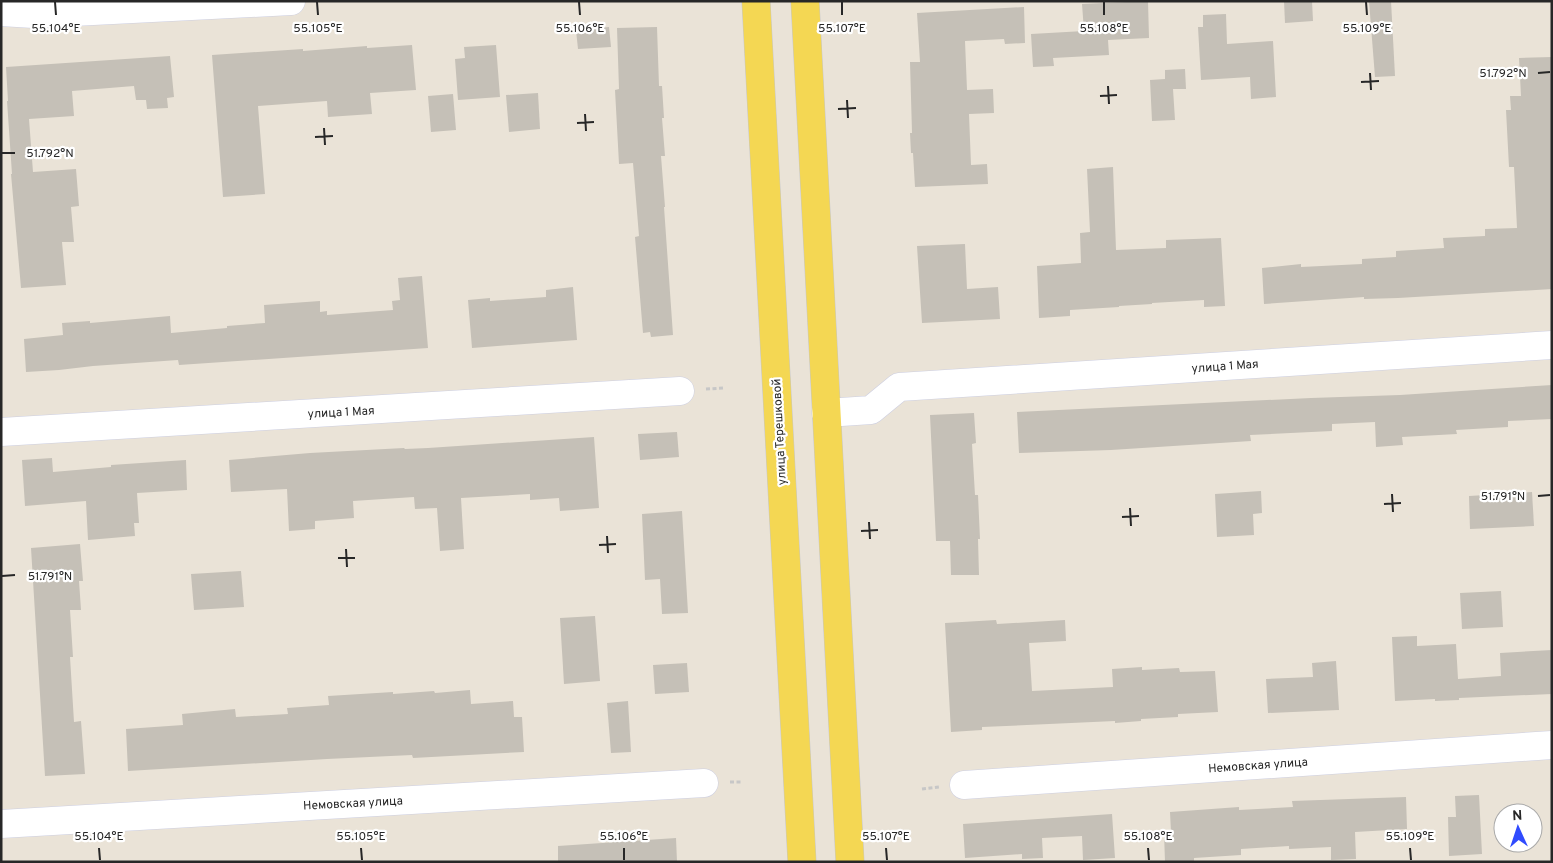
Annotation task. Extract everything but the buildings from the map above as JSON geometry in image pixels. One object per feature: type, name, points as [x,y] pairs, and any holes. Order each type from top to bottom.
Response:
[{"type":"main road","name":"улица Терешковой","points":[[756,1],[802,862]]},
{"type":"main road","points":[[805,1],[850,862]]},
{"type":"street","points":[[1,12],[34,14],[291,1]]},
{"type":"street","name":"улица 1 Мая","points":[[826,413],[871,410],[899,387],[1552,345]]},
{"type":"street","name":"улица 1 Мая","points":[[1,432],[680,391]]},
{"type":"street","name":"Немовская улица","points":[[964,785],[1552,745]]},
{"type":"street","name":"Немовская улица","points":[[1,824],[704,783]]}]
